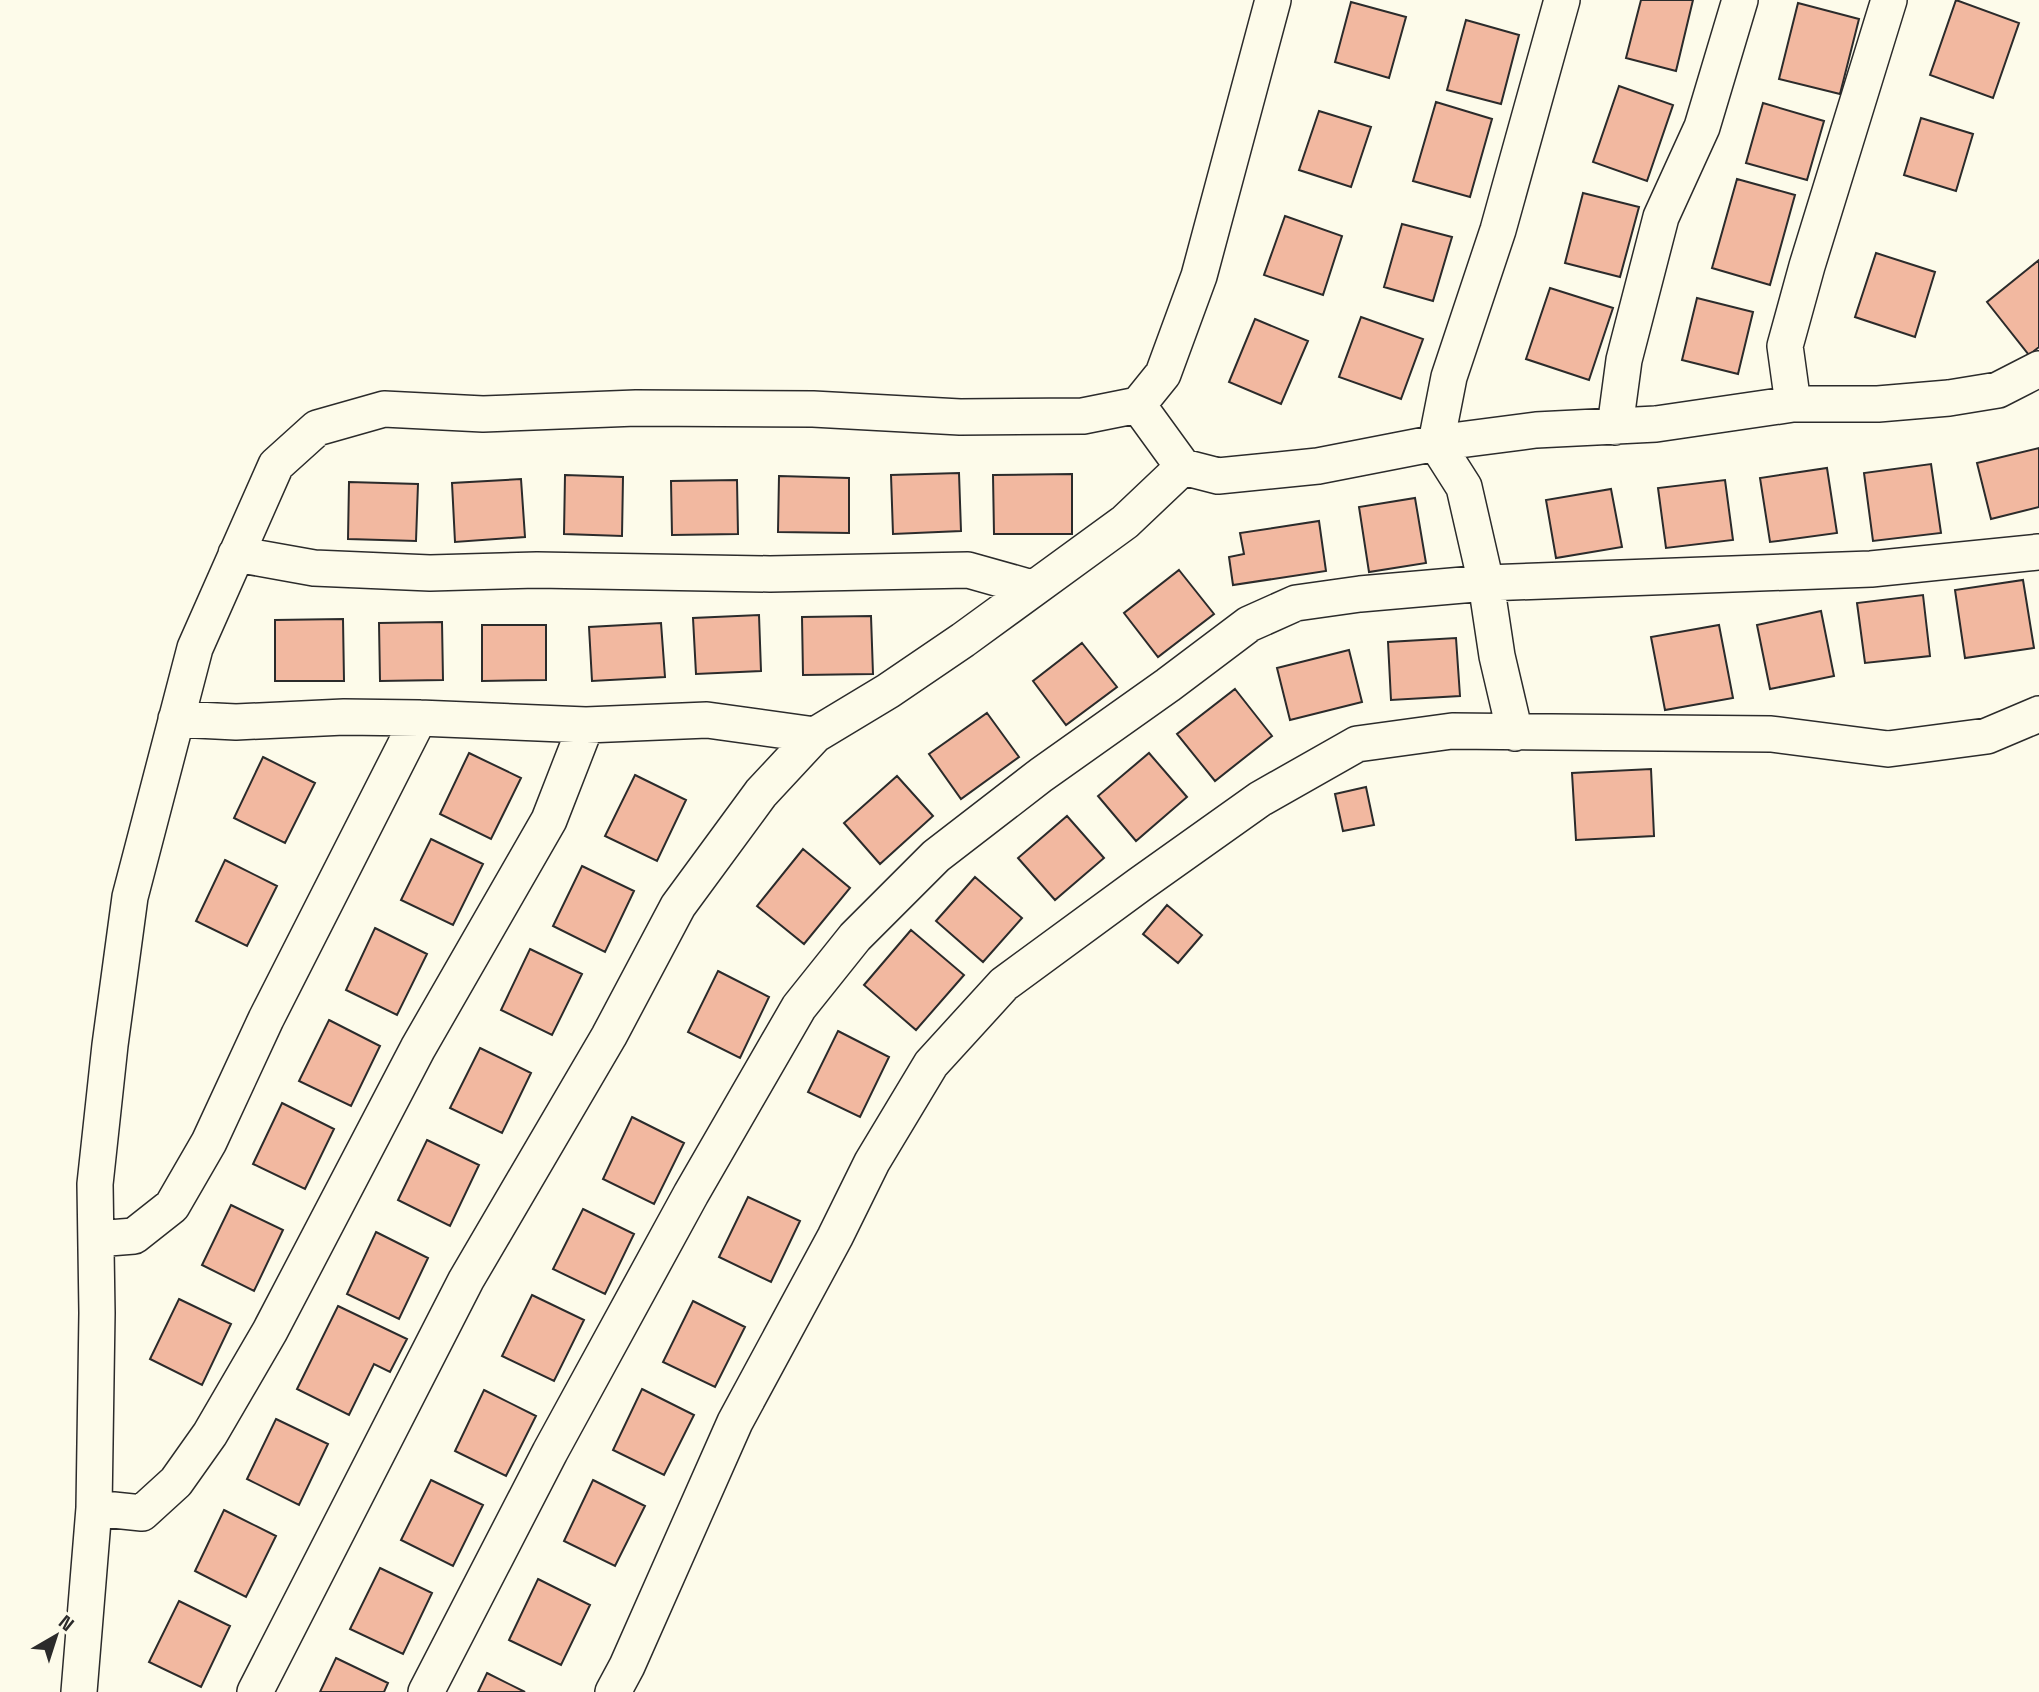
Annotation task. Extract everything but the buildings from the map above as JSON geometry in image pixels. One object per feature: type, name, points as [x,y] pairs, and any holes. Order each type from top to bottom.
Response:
[{"type":"street","points":[[79,1692],[94,1508],[95,1184],[130,897],[195,648],[276,465],[317,428],[384,409],[483,414],[636,408],[813,409],[960,417],[1055,417],[1083,416],[1138,405],[1163,374],[1199,276],[1273,0]]},
{"type":"street","points":[[1516,733],[1497,656],[1486,583],[1464,487],[1436,443],[1449,377],[1498,230],[1562,0]]},
{"type":"street","points":[[1615,427],[1624,360],[1661,217],[1702,127],[1740,0]]},
{"type":"street","points":[[1793,404],[1785,346],[1889,0]]},
{"type":"street","points":[[1138,405],[1183,467],[1218,476],[1318,466],[1436,443],[1536,430],[1656,424],[1793,404],[1878,404],[1949,398],[1998,390],[2039,369]]},
{"type":"street","points":[[255,1692],[466,1280],[608,1036],[678,906],[761,793],[815,735],[898,684],[1125,522],[1183,467]]},
{"type":"street","points":[[426,1692],[550,1452],[691,1194],[799,1007],[855,937],[936,856],[1041,775],[1249,624],[1296,603],[1360,594],[1486,583],[1871,569],[2039,552]]},
{"type":"street","points":[[236,554],[314,568],[430,573],[537,570],[770,574],[968,570],[1032,588]]},
{"type":"street","points":[[613,1692],[735,1422],[835,1237],[872,1162],[930,1064],[1004,984],[1260,799],[1357,744],[1452,731],[1771,734],[1888,750],[1987,736],[2039,714]]},
{"type":"street","points":[[176,719],[236,722],[419,718],[586,725],[707,720],[815,735]]},
{"type":"street","points":[[96,1239],[134,1237],[172,1206],[209,1142],[265,1019],[419,718]]},
{"type":"street","points":[[94,1508],[142,1513],[176,1482],[210,1434],[270,1331],[418,1048],[549,820],[586,725]]}]
